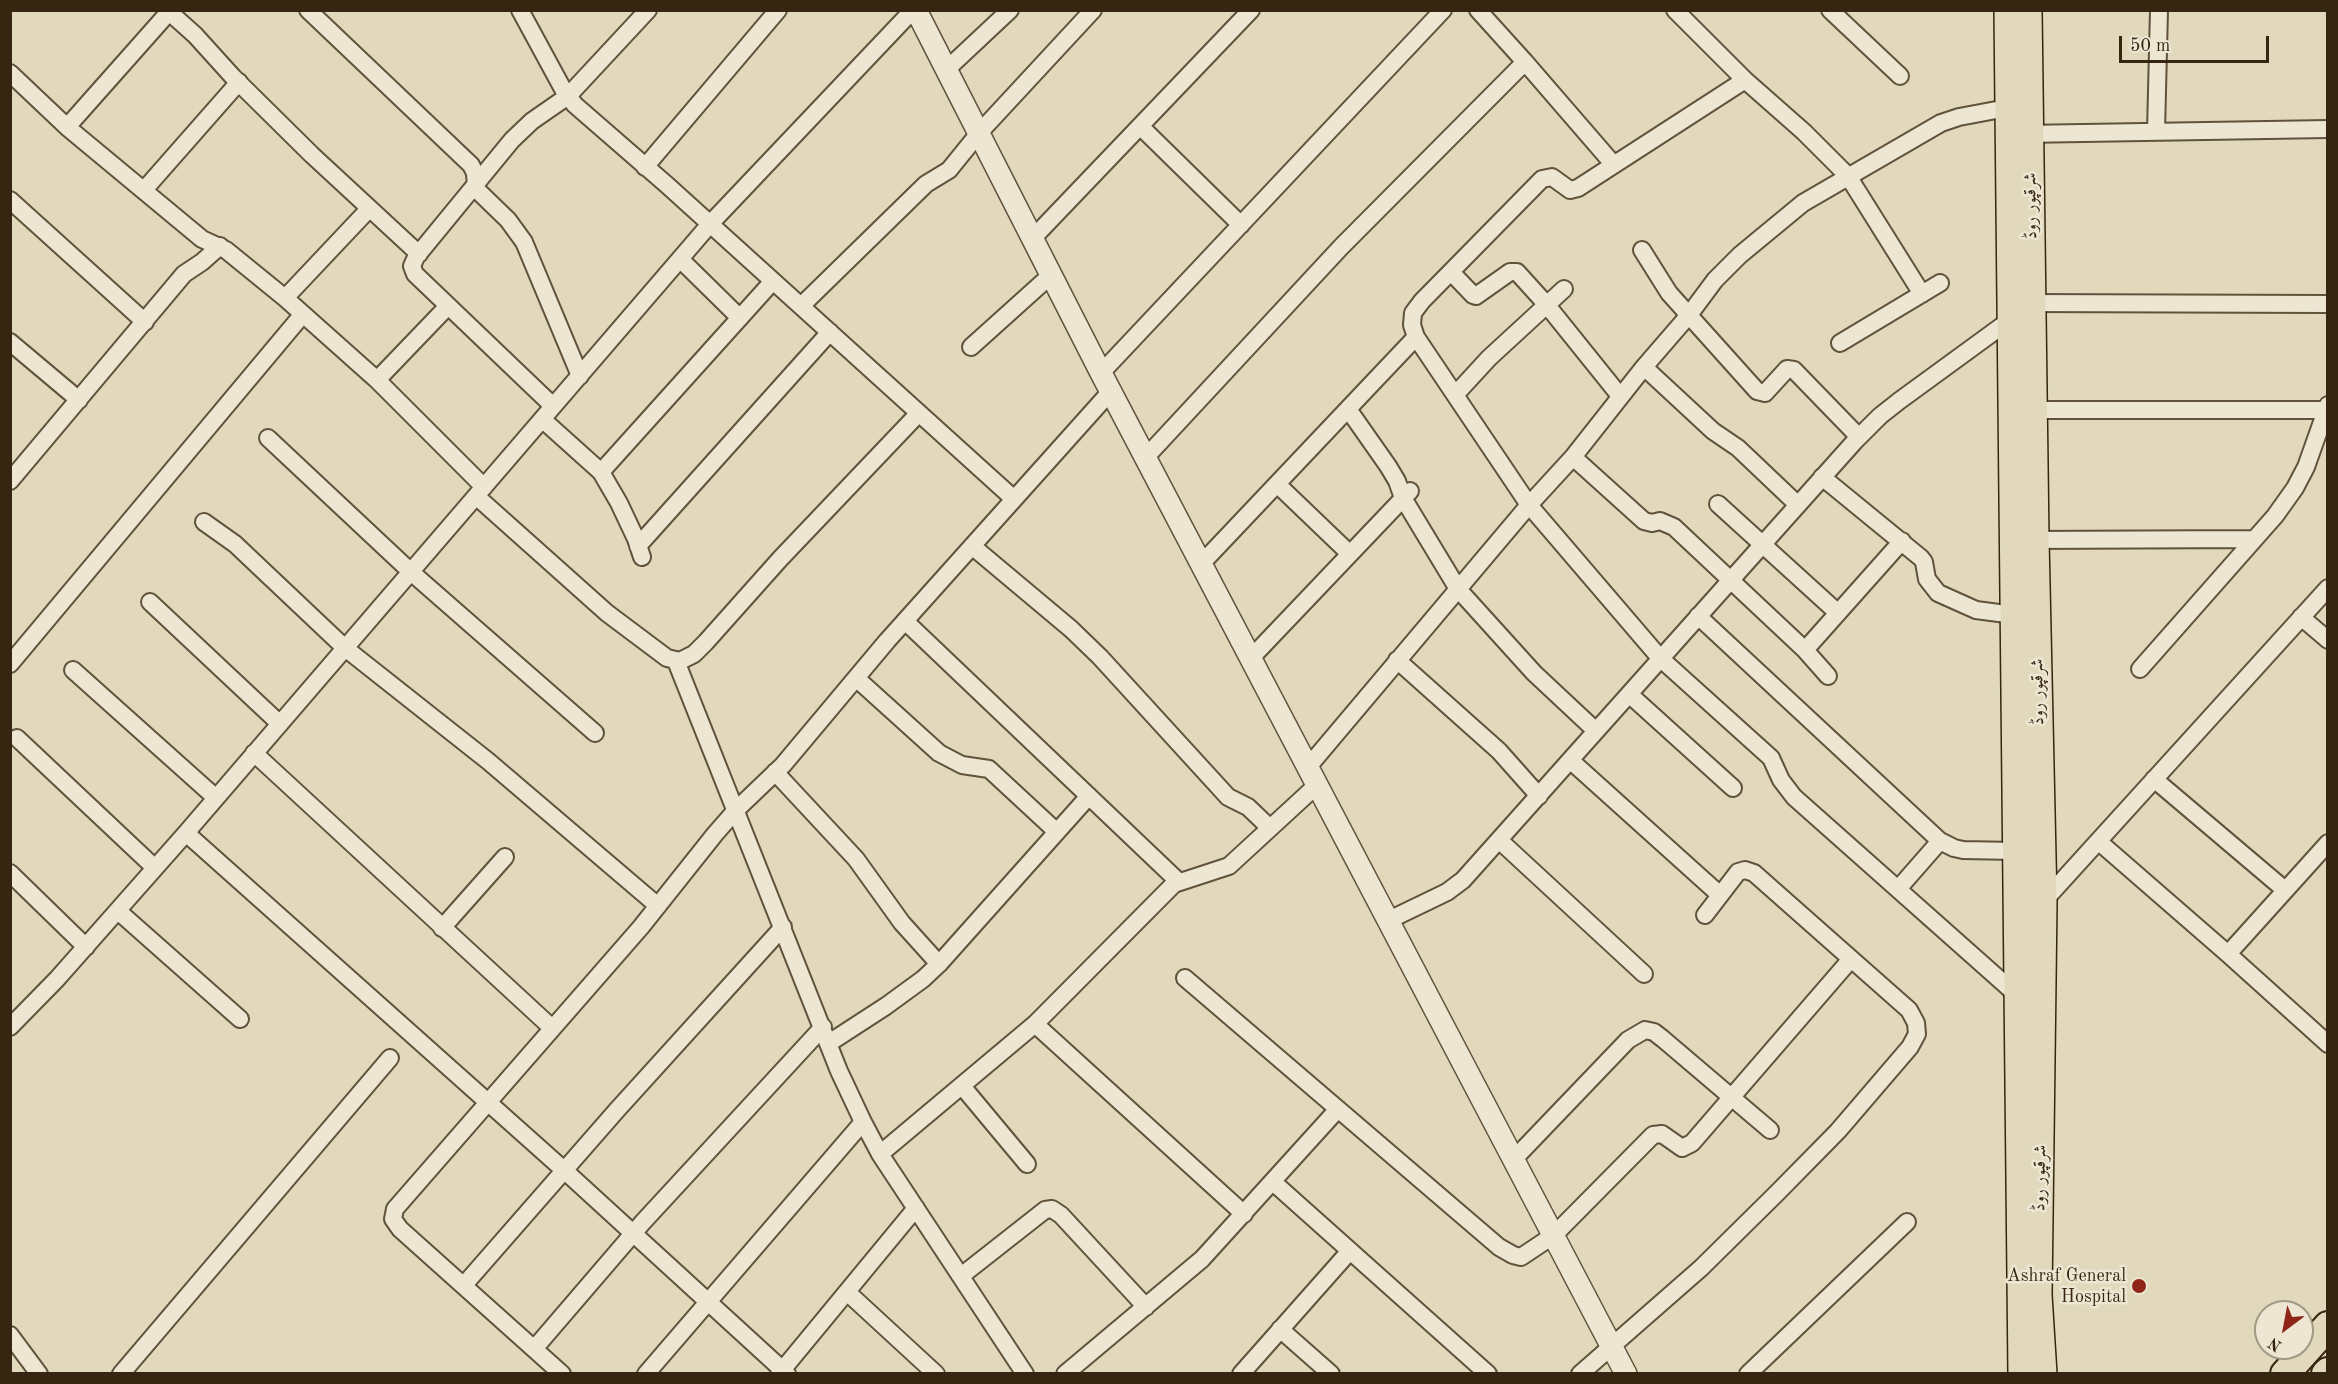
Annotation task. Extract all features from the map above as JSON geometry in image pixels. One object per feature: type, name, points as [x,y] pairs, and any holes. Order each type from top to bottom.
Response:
[{"type":"highway","points":[[2284,1374],[2328,1326]]},
{"type":"main road","name":"شرقپور روڈ","points":[[2008,10],[2007,108],[2019,134]]},
{"type":"main road","name":"شرقپور روڈ","points":[[2028,10],[2019,134],[2018,309],[2023,410],[2024,541],[2043,902],[2038,1295],[2043,1374]]},
{"type":"main road","name":"شرقپور روڈ","points":[[2022,1374],[2014,615],[2024,541]]},
{"type":"street","points":[[308,10],[471,165],[475,173],[475,184],[480,194],[508,220],[524,242],[580,376]]},
{"type":"street","points":[[520,10],[568,96],[587,116],[1014,499]]},
{"type":"street","points":[[648,10],[568,96],[532,121],[512,140],[419,254],[412,266],[415,274],[548,412],[601,472],[619,503],[640,551],[830,332]]},
{"type":"street","points":[[645,167],[778,10]]},
{"type":"street","points":[[13,1020],[86,947],[186,833],[710,224],[915,10],[1106,382],[1626,1374]]},
{"type":"street","points":[[946,70],[1010,10]]},
{"type":"street","points":[[801,306],[926,184],[949,170],[979,133],[1093,10]]},
{"type":"street","points":[[1033,238],[1251,10]]},
{"type":"street","points":[[562,1374],[400,1229],[394,1222],[393,1216],[398,1206],[658,906],[736,810],[775,772],[1014,499],[1106,382],[1241,225],[1443,10]]},
{"type":"street","points":[[1478,10],[1614,165]]},
{"type":"street","points":[[1675,10],[1745,80],[1804,132],[1848,176],[1922,294]]},
{"type":"street","points":[[1830,10],[1900,76]]},
{"type":"street","points":[[2156,132],[2159,10]]},
{"type":"street","points":[[67,127],[168,11],[195,35],[239,82],[369,209],[419,254]]},
{"type":"street","points":[[1146,457],[1341,247],[1525,62]]},
{"type":"street","points":[[10,74],[67,127],[202,239],[220,246],[285,298],[377,380],[480,491],[607,614],[668,658],[676,661],[688,658],[706,642],[780,559],[919,413]]},
{"type":"street","points":[[1745,80],[1574,190],[1566,189],[1552,177],[1542,179],[1413,313],[1412,325],[1416,337],[1529,505],[1660,658],[1771,758],[1781,780],[1794,797],[2017,995]]},
{"type":"street","points":[[144,190],[239,82]]},
{"type":"street","points":[[880,1154],[1035,1024],[1165,892],[1179,882],[1229,866],[1270,828],[1313,776],[1397,660],[1529,505],[1573,457],[1715,280],[1772,226],[1803,203],[1941,123],[1959,117],[2007,108]]},
{"type":"street","points":[[1140,126],[1241,225]]},
{"type":"street","points":[[2019,134],[2328,129]]},
{"type":"street","points":[[10,200],[145,322]]},
{"type":"street","points":[[285,298],[369,209]]},
{"type":"street","points":[[10,481],[184,274],[220,246]]},
{"type":"street","points":[[1642,250],[1668,292],[1757,391],[1765,393],[1787,369],[1792,369],[1859,437]]},
{"type":"street","points":[[680,259],[740,318]]},
{"type":"street","points":[[1451,272],[1476,296],[1510,272],[1515,271],[1546,304],[1620,396]]},
{"type":"street","points":[[971,347],[1051,275]]},
{"type":"street","points":[[601,472],[773,281]]},
{"type":"street","points":[[1840,343],[1940,283]]},
{"type":"street","points":[[1455,395],[1489,358],[1564,290]]},
{"type":"street","points":[[1389,920],[1448,892],[1463,880],[1859,437],[1899,401],[2018,309],[2328,304]]},
{"type":"street","points":[[377,380],[448,306]]},
{"type":"street","points":[[12,660],[303,314]]},
{"type":"street","points":[[1202,563],[1416,337]]},
{"type":"street","points":[[10,342],[79,400]]},
{"type":"street","points":[[1644,367],[1713,431],[1737,447],[1798,505]]},
{"type":"street","points":[[2023,410],[2327,408],[2306,467],[2295,488],[2254,539],[2140,669]]},
{"type":"street","points":[[1348,409],[1407,494],[1458,589],[1534,673],[1596,731]]},
{"type":"street","points":[[268,438],[411,572],[595,733]]},
{"type":"street","points":[[1573,457],[1644,521],[1652,524],[1660,521],[1674,527],[1805,650],[1828,676]]},
{"type":"street","points":[[1822,477],[1902,541],[1924,562],[1927,579],[1938,593],[1976,610],[2014,615]]},
{"type":"street","points":[[1277,484],[1350,554]]},
{"type":"street","points":[[1251,658],[1407,494]]},
{"type":"street","points":[[1718,504],[1838,613]]},
{"type":"street","points":[[204,522],[235,544],[345,648],[488,761],[658,906]]},
{"type":"street","points":[[2024,541],[2254,539]]},
{"type":"street","points":[[1805,650],[1902,541]]},
{"type":"street","points":[[972,546],[1071,629],[1100,657],[1228,797],[1248,807],[1270,828]]},
{"type":"street","points":[[2016,931],[2328,588]]},
{"type":"street","points":[[150,602],[280,724]]},
{"type":"street","points":[[1698,616],[1940,841],[1964,850],[2015,851]]},
{"type":"street","points":[[2301,617],[2328,640]]},
{"type":"street","points":[[905,621],[1179,882]]},
{"type":"street","points":[[1397,660],[1499,751],[1539,796]]},
{"type":"street","points":[[676,661],[839,1071],[863,1122],[880,1154],[1025,1374]]},
{"type":"street","points":[[73,670],[216,798]]},
{"type":"street","points":[[855,678],[939,753],[962,765],[989,769],[1057,832]]},
{"type":"street","points":[[1629,693],[1733,788]]},
{"type":"street","points":[[18,738],[155,868]]},
{"type":"street","points":[[254,753],[552,1028]]},
{"type":"street","points":[[1570,760],[1720,895]]},
{"type":"street","points":[[775,772],[856,859],[902,923],[939,964]]},
{"type":"street","points":[[2154,779],[2285,890]]},
{"type":"street","points":[[534,1349],[633,1234],[826,1035],[886,1006],[923,979],[1089,796]]},
{"type":"street","points":[[186,833],[565,1171],[783,1372],[916,1208]]},
{"type":"street","points":[[1499,840],[1644,974]]},
{"type":"street","points":[[1898,889],[1940,841]]},
{"type":"street","points":[[2098,841],[2328,1044]]},
{"type":"street","points":[[2228,954],[2328,843]]},
{"type":"street","points":[[442,928],[505,857]]},
{"type":"street","points":[[1580,1374],[1701,1268],[1777,1193],[1838,1131],[1914,1041],[1917,1029],[1909,1010],[1754,873],[1745,870],[1738,872],[1705,915]]},
{"type":"street","points":[[10,873],[86,947]]},
{"type":"street","points":[[118,910],[240,1019]]},
{"type":"street","points":[[464,1286],[783,927]]},
{"type":"street","points":[[1185,978],[1499,1247],[1521,1257],[1554,1236],[1653,1135],[1660,1133],[1679,1147],[1686,1148],[1698,1137],[1851,959]]},
{"type":"street","points":[[1035,1024],[1244,1214]]},
{"type":"street","points":[[1514,1159],[1628,1040],[1641,1031],[1657,1034],[1770,1130]]},
{"type":"street","points":[[121,1374],[390,1058]]},
{"type":"street","points":[[962,1086],[1027,1164]]},
{"type":"street","points":[[1065,1374],[1202,1259],[1338,1109]]},
{"type":"street","points":[[646,1374],[863,1122]]},
{"type":"street","points":[[1273,1182],[1488,1374]]},
{"type":"street","points":[[961,1276],[1045,1210],[1052,1209],[1061,1215],[1146,1307]]},
{"type":"street","points":[[1748,1374],[1907,1222]]},
{"type":"street","points":[[1240,1374],[1349,1251]]},
{"type":"street","points":[[847,1292],[936,1374]]},
{"type":"street","points":[[1280,1329],[1331,1374]]},
{"type":"street","points":[[10,1335],[39,1374]]},
{"type":"place","name":"Ashraf General Hospital","points":[[2139,1286]]}]
